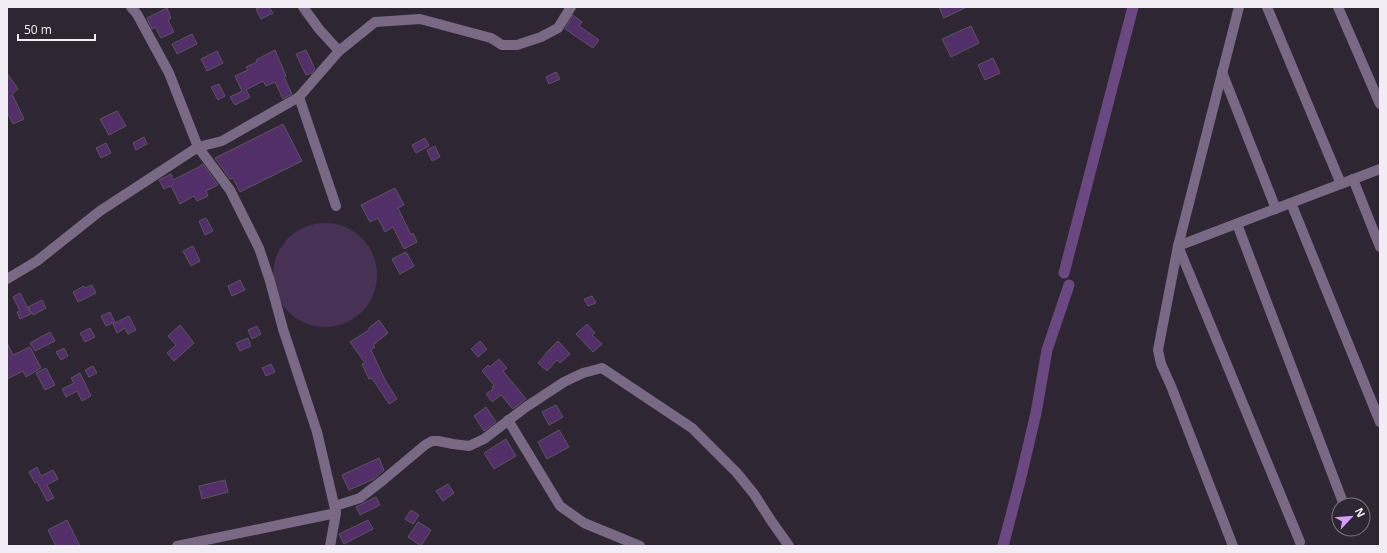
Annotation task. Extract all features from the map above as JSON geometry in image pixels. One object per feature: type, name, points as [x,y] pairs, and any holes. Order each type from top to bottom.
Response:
[{"type":"street","points":[[131,7],[137,14],[169,73],[198,147],[230,190],[259,248],[283,329],[317,432],[336,513]]},
{"type":"street","points":[[303,7],[319,29],[339,52]]},
{"type":"street","points":[[7,280],[37,261],[100,211],[198,147],[222,141],[299,97],[339,52],[376,22],[420,19],[491,38],[502,45],[517,45],[541,37],[558,28],[571,7]]},
{"type":"street","points":[[1233,546],[1171,386],[1161,364],[1158,350],[1178,246],[1239,7]]},
{"type":"street","points":[[1267,7],[1342,184]]},
{"type":"street","points":[[1338,7],[1380,104]]},
{"type":"street","points":[[1222,72],[1276,209]]},
{"type":"street","points":[[299,97],[336,206]]},
{"type":"street","points":[[1178,246],[1380,169]]},
{"type":"street","points":[[1353,179],[1380,247]]},
{"type":"street","points":[[1291,203],[1380,422]]},
{"type":"street","points":[[1237,224],[1341,497]]},
{"type":"street","points":[[1178,246],[1300,542]]},
{"type":"street","points":[[330,546],[336,513],[335,506],[360,498],[425,445],[432,441],[469,446],[484,439],[526,407],[564,382],[583,373],[602,368],[692,428],[737,473],[754,494],[789,546]]},
{"type":"street","points":[[508,420],[560,506],[584,523],[640,546]]},
{"type":"street","points":[[177,546],[336,513]]},
{"type":"shaded area","points":[[325,223],[345,227],[354,232],[368,246],[373,255],[377,275],[373,295],[368,304],[354,318],[345,323],[325,327],[305,323],[296,318],[282,304],[277,295],[273,275],[277,255],[282,246],[296,232],[305,227]]},
{"type":"building","points":[[261,7],[269,7],[273,13],[261,19],[256,9]]},
{"type":"building","points":[[939,7],[967,7],[944,18]]},
{"type":"building","points":[[167,8],[171,18],[168,20],[174,32],[161,38],[155,27],[152,29],[147,18]]},
{"type":"building","points":[[573,15],[582,22],[579,26],[599,40],[593,48],[565,29]]},
{"type":"building","points":[[971,26],[979,43],[951,57],[942,39]]},
{"type":"building","points":[[192,34],[197,44],[177,54],[172,44]]},
{"type":"building","points":[[275,50],[286,76],[284,77],[292,94],[283,99],[275,82],[266,86],[263,81],[246,90],[250,97],[235,105],[230,97],[242,91],[235,76],[248,70],[246,67],[257,62],[256,60]]},
{"type":"building","points":[[306,50],[315,69],[312,73],[306,75],[296,54]]},
{"type":"building","points":[[217,51],[223,63],[207,71],[201,59]]},
{"type":"building","points":[[993,58],[1000,73],[985,80],[978,65]]},
{"type":"building","points":[[556,72],[560,79],[549,84],[546,77]]},
{"type":"building","points":[[7,73],[18,89],[12,94],[24,119],[13,124],[7,112]]},
{"type":"building","points":[[219,84],[225,96],[218,100],[211,87]]},
{"type":"building","points":[[117,111],[126,126],[109,135],[100,119]]},
{"type":"building","points":[[283,124],[302,161],[240,192],[233,178],[230,179],[215,158]]},
{"type":"building","points":[[144,137],[147,144],[136,150],[133,143]]},
{"type":"building","points":[[425,138],[429,146],[416,153],[412,145]]},
{"type":"building","points":[[106,143],[111,153],[101,158],[96,148]]},
{"type":"building","points":[[435,146],[440,157],[432,161],[427,150]]},
{"type":"building","points":[[203,164],[218,185],[206,191],[208,196],[197,201],[194,196],[180,204],[171,186],[164,189],[159,180],[171,174],[173,180]]},
{"type":"building","points":[[395,188],[404,205],[398,208],[411,235],[413,233],[417,242],[404,249],[393,227],[385,232],[378,218],[370,222],[361,205]]},
{"type":"building","points":[[206,218],[213,231],[205,235],[199,221]]},
{"type":"building","points":[[193,246],[200,261],[191,266],[183,251]]},
{"type":"building","points":[[406,252],[414,266],[400,274],[392,259]]},
{"type":"building","points":[[240,280],[245,290],[232,296],[228,286]]},
{"type":"building","points":[[92,285],[96,293],[78,302],[73,292],[84,286],[85,288]]},
{"type":"building","points":[[20,293],[31,314],[20,319],[17,312],[20,311],[13,297]]},
{"type":"building","points":[[592,296],[596,303],[588,306],[584,299]]},
{"type":"building","points":[[42,300],[46,308],[33,315],[28,307]]},
{"type":"building","points":[[110,312],[115,322],[106,326],[101,316]]},
{"type":"building","points":[[129,316],[136,330],[128,334],[125,328],[117,333],[113,324]]},
{"type":"building","points":[[379,320],[388,333],[373,345],[375,347],[371,350],[385,380],[397,399],[389,404],[372,378],[369,379],[362,364],[365,363],[350,342],[369,330],[369,328]]},
{"type":"building","points":[[587,324],[595,333],[592,335],[602,344],[593,352],[576,334]]},
{"type":"building","points":[[180,325],[194,343],[174,361],[167,353],[176,345],[168,336]]},
{"type":"building","points":[[257,326],[261,334],[252,339],[248,330]]},
{"type":"building","points":[[90,328],[95,337],[85,342],[80,333]]},
{"type":"building","points":[[50,332],[55,341],[35,351],[30,343]]},
{"type":"building","points":[[248,338],[251,346],[240,351],[236,343]]},
{"type":"building","points":[[480,341],[487,349],[478,357],[471,349]]},
{"type":"building","points":[[558,341],[570,354],[560,363],[557,360],[547,371],[538,363]]},
{"type":"building","points":[[7,343],[13,355],[30,347],[41,368],[26,377],[23,371],[7,379]]},
{"type":"building","points":[[64,348],[68,356],[61,360],[56,352]]},
{"type":"building","points":[[499,359],[507,368],[503,371],[526,399],[513,409],[501,395],[492,402],[486,394],[493,389],[492,387],[494,385],[482,371],[488,365],[490,367]]},
{"type":"building","points":[[271,364],[275,372],[266,376],[262,368]]},
{"type":"building","points":[[93,366],[97,373],[89,377],[85,370]]},
{"type":"building","points":[[46,368],[55,385],[45,390],[36,373]]},
{"type":"building","points":[[80,373],[91,396],[82,401],[77,391],[66,397],[62,389],[74,383],[71,378]]},
{"type":"building","points":[[556,405],[563,417],[549,425],[542,412]]},
{"type":"building","points":[[486,407],[496,422],[484,431],[474,416]]},
{"type":"building","points":[[559,430],[569,447],[547,459],[538,442]]},
{"type":"building","points":[[506,439],[516,456],[494,469],[484,453]]},
{"type":"building","points":[[379,458],[384,470],[374,479],[349,490],[342,475]]},
{"type":"building","points":[[37,467],[41,476],[53,470],[58,479],[47,485],[54,498],[47,501],[37,482],[35,483],[29,472]]},
{"type":"building","points":[[225,480],[228,492],[202,499],[199,486]]},
{"type":"building","points":[[448,484],[454,493],[443,501],[436,491]]},
{"type":"building","points":[[376,497],[380,505],[360,515],[356,507]]},
{"type":"building","points":[[411,510],[419,515],[413,524],[405,519]]},
{"type":"building","points":[[67,520],[80,546],[56,546],[48,530]]},
{"type":"building","points":[[368,520],[373,529],[344,544],[339,534]]},
{"type":"building","points":[[418,522],[431,530],[421,546],[408,537]]},
{"type":"waterway","points":[[1064,273],[1133,7]]},
{"type":"waterway","points":[[1003,546],[1036,413],[1047,350],[1069,285]]}]
